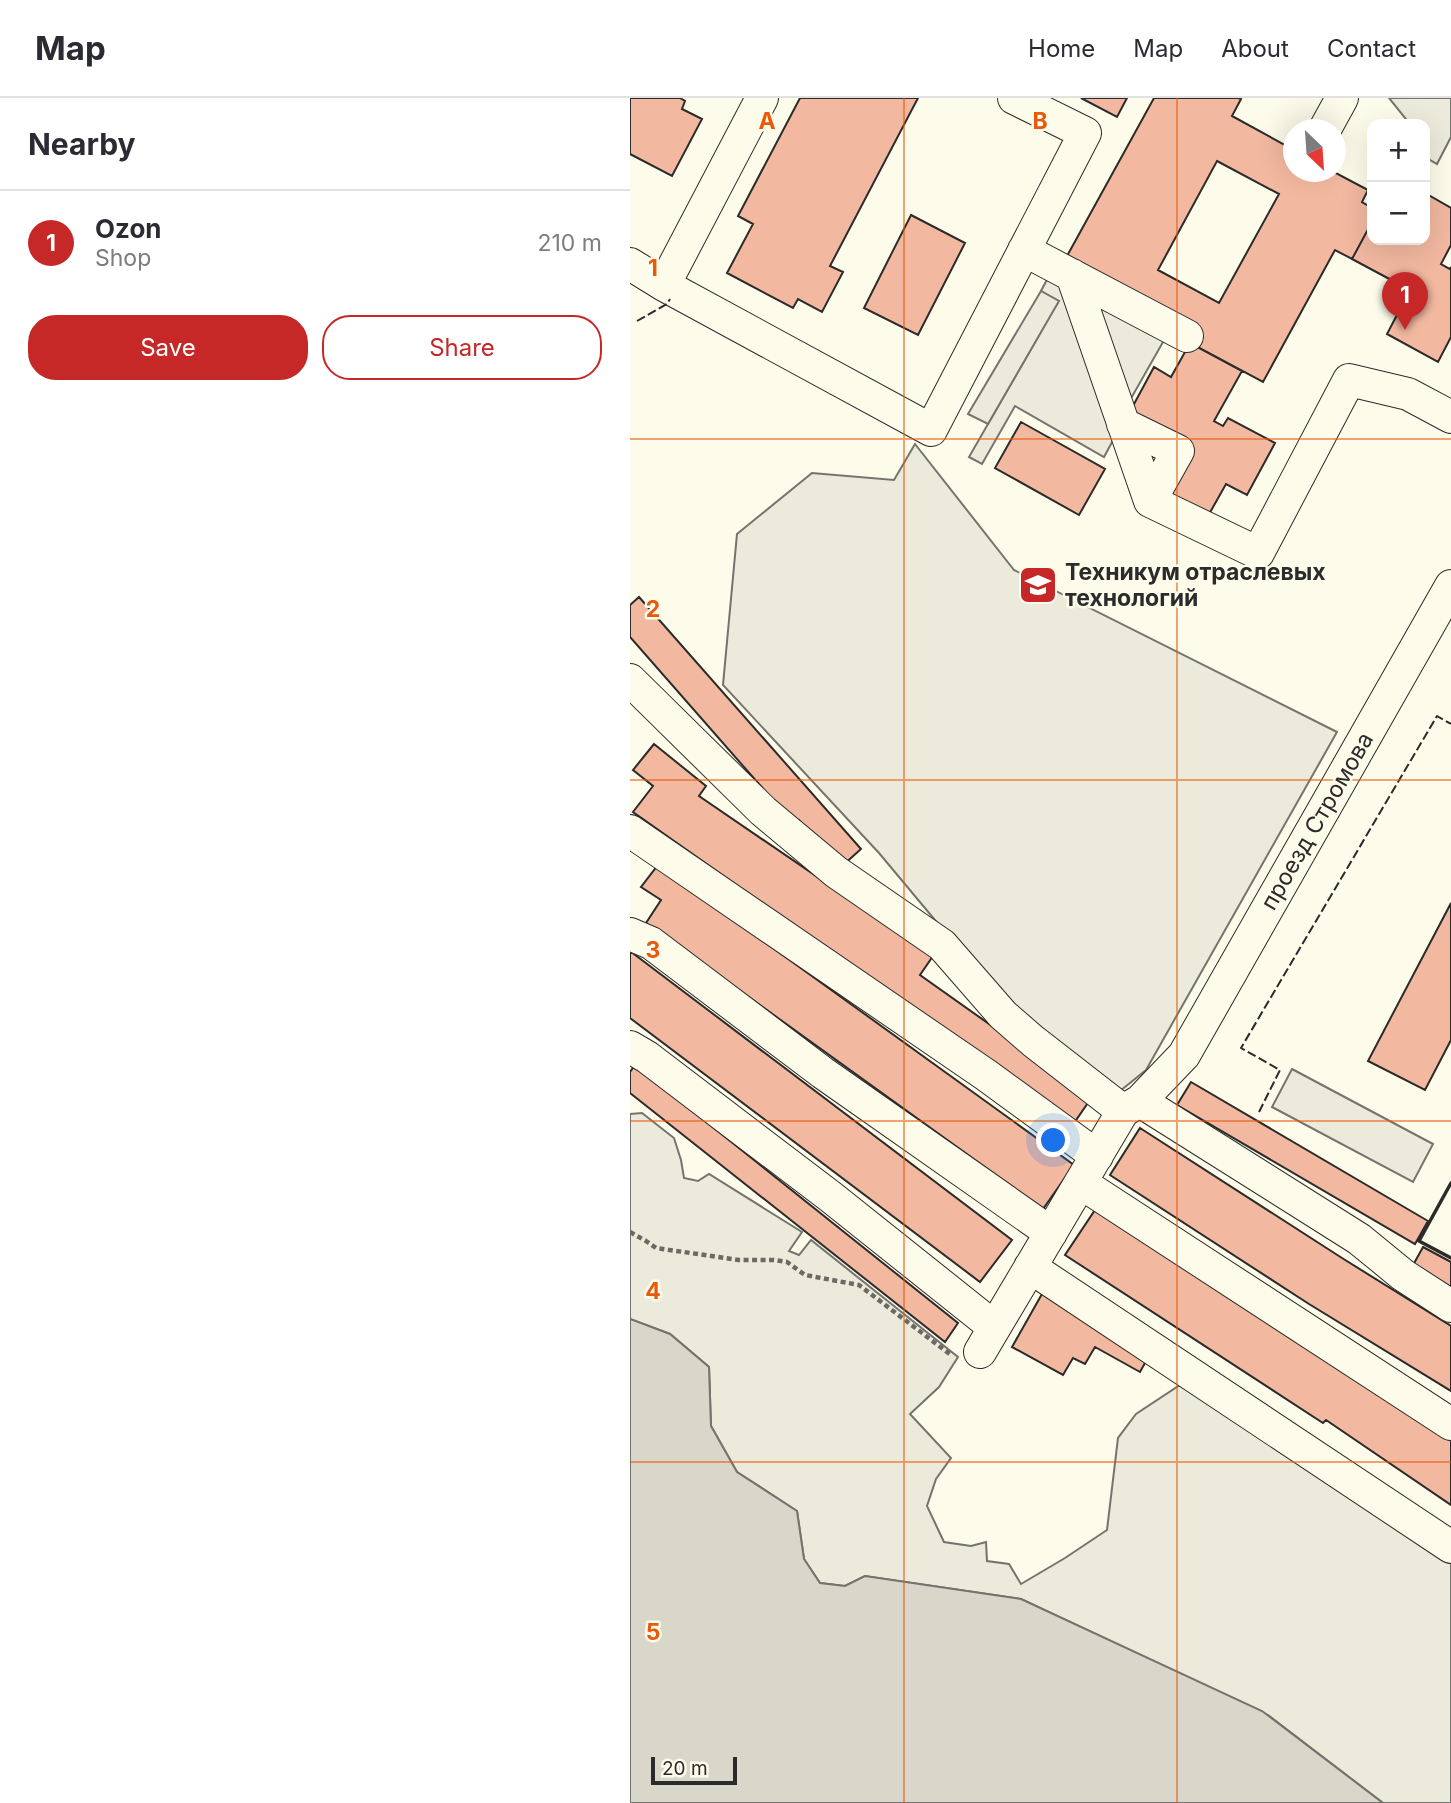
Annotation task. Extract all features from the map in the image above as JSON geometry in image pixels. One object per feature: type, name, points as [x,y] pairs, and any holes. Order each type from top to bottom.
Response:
[{"type":"street","points":[[664,285],[762,98]]},
{"type":"street","points":[[630,264],[931,430],[1085,133],[1014,98]]},
{"type":"street","points":[[1330,119],[1342,98]]},
{"type":"street","points":[[1024,250],[1187,335]]},
{"type":"street","points":[[1072,275],[1150,501],[1258,553],[1349,380],[1408,394],[1451,417]]},
{"type":"street","points":[[1123,424],[1178,451],[1150,501]]},
{"type":"street","name":"проезд Стромова","points":[[987,1340],[1097,1156],[1132,1106],[1184,1055],[1442,623],[1451,586]]},
{"type":"street","points":[[630,680],[762,811],[836,872],[942,945],[1003,1015],[1033,1041],[1132,1106],[1359,1239],[1403,1275],[1451,1306]]},
{"type":"street","points":[[630,831],[986,1075],[1097,1156]]},
{"type":"street","points":[[630,934],[651,943],[823,1073],[1051,1233]]},
{"type":"street","points":[[630,1047],[831,1196],[987,1340]]},
{"type":"street","points":[[1081,1183],[1451,1424]]},
{"type":"street","points":[[1030,1267],[1451,1547]]},
{"type":"path","points":[[630,1232],[656,1248],[739,1260],[774,1259],[787,1262],[805,1275],[859,1285],[966,1364],[987,1340]]},
{"type":"shaded area","points":[[1389,98],[1451,98],[1451,137],[1437,164],[1430,160],[1430,119],[1406,119]]},
{"type":"shaded area","points":[[1050,274],[1068,285],[1117,433],[1104,457],[1015,406],[982,464],[969,457],[1058,302],[1041,291]]},
{"type":"shaded area","points":[[1080,290],[1167,335],[1121,416]]},
{"type":"shaded area","points":[[1041,291],[1059,301],[988,424],[968,414]]},
{"type":"shaded area","points":[[915,444],[1014,570],[1337,732],[1146,1070],[1120,1091],[1010,1010],[879,853],[723,685],[737,534],[812,473],[894,480]]},
{"type":"shaded area","points":[[1292,1069],[1433,1144],[1413,1182],[1272,1107]]},
{"type":"shaded area","points":[[642,1113],[674,1138],[684,1178],[698,1181],[709,1174],[802,1232],[789,1251],[799,1255],[811,1240],[958,1357],[939,1387],[910,1414],[951,1458],[936,1479],[927,1506],[944,1542],[971,1546],[986,1542],[987,1561],[1009,1564],[1021,1584],[1065,1558],[1107,1530],[1118,1438],[1136,1414],[1180,1385],[1451,1556],[1451,1803],[1383,1803],[1268,1715],[1021,1599],[865,1576],[845,1586],[820,1583],[804,1559],[797,1511],[737,1472],[711,1426],[709,1367],[670,1334],[630,1319],[630,1114]]},
{"type":"shaded area","points":[[630,1319],[670,1334],[709,1367],[711,1426],[737,1472],[797,1511],[804,1559],[820,1583],[845,1586],[865,1576],[1021,1599],[1262,1711],[1383,1803],[630,1803]]},
{"type":"building","points":[[630,98],[680,98],[685,101],[682,109],[702,119],[672,176],[630,154]]},
{"type":"building","points":[[800,98],[918,98],[830,266],[843,272],[822,312],[798,299],[793,308],[727,273],[753,224],[738,216]]},
{"type":"building","points":[[1081,98],[1127,98],[1117,117]]},
{"type":"building","points":[[1154,98],[1238,98],[1241,99],[1232,116],[1283,144],[1283,182],[1346,182],[1346,178],[1367,189],[1362,202],[1367,205],[1367,231],[1352,259],[1335,250],[1263,382],[1190,343],[1067,256]],"holes":[[[1217,161],[1279,194],[1219,303],[1158,270]]]},
{"type":"building","points":[[1430,196],[1451,208],[1451,245],[1441,264],[1450,269],[1451,267],[1451,337],[1438,362],[1387,334],[1410,290],[1352,259],[1367,231],[1367,245],[1430,245]]},
{"type":"building","points":[[911,215],[965,243],[918,335],[864,308]]},
{"type":"building","points":[[1190,343],[1242,371],[1214,421],[1223,426],[1228,418],[1275,443],[1247,495],[1226,484],[1208,516],[1161,491],[1178,444],[1127,417],[1154,367],[1171,377]]},
{"type":"building","points":[[1021,422],[1105,469],[1079,515],[995,468]]},
{"type":"building","points":[[639,597],[861,849],[841,867],[799,820],[794,824],[630,637],[630,605]]},
{"type":"building","points":[[654,744],[706,786],[699,796],[933,956],[920,975],[1092,1097],[1074,1123],[633,812],[653,786],[633,770]]},
{"type":"building","points":[[658,865],[1074,1165],[1043,1209],[646,923],[661,900],[641,887]]},
{"type":"building","points":[[1451,903],[1451,1040],[1425,1090],[1368,1061]]},
{"type":"building","points":[[630,951],[1012,1240],[980,1282],[630,1018]]},
{"type":"building","points":[[635,1065],[958,1323],[945,1342],[630,1093],[630,1072]]},
{"type":"building","points":[[1191,1082],[1428,1221],[1415,1244],[1177,1105]]},
{"type":"building","points":[[1140,1128],[1451,1326],[1451,1391],[1309,1304],[1110,1175]]},
{"type":"building","points":[[1097,1207],[1451,1439],[1451,1505],[1326,1420],[1323,1423],[1065,1255]]},
{"type":"building","points":[[1423,1247],[1451,1262],[1451,1291],[1412,1267]]},
{"type":"building","points":[[1051,1278],[1155,1345],[1140,1372],[1095,1347],[1085,1364],[1073,1358],[1063,1375],[1012,1347]]},
{"type":"fence","points":[[637,321],[667,304],[670,299]]},
{"type":"fence","points":[[1259,1112],[1280,1070],[1241,1048],[1437,716],[1451,724]]},
{"type":"wall","points":[[1451,1183],[1419,1241],[1451,1258]]},
{"type":"place","name":"Ozon","points":[[1405,330]]},
{"type":"place","name":"Техникум отраслевых технологий","points":[[1038,585]]}]
